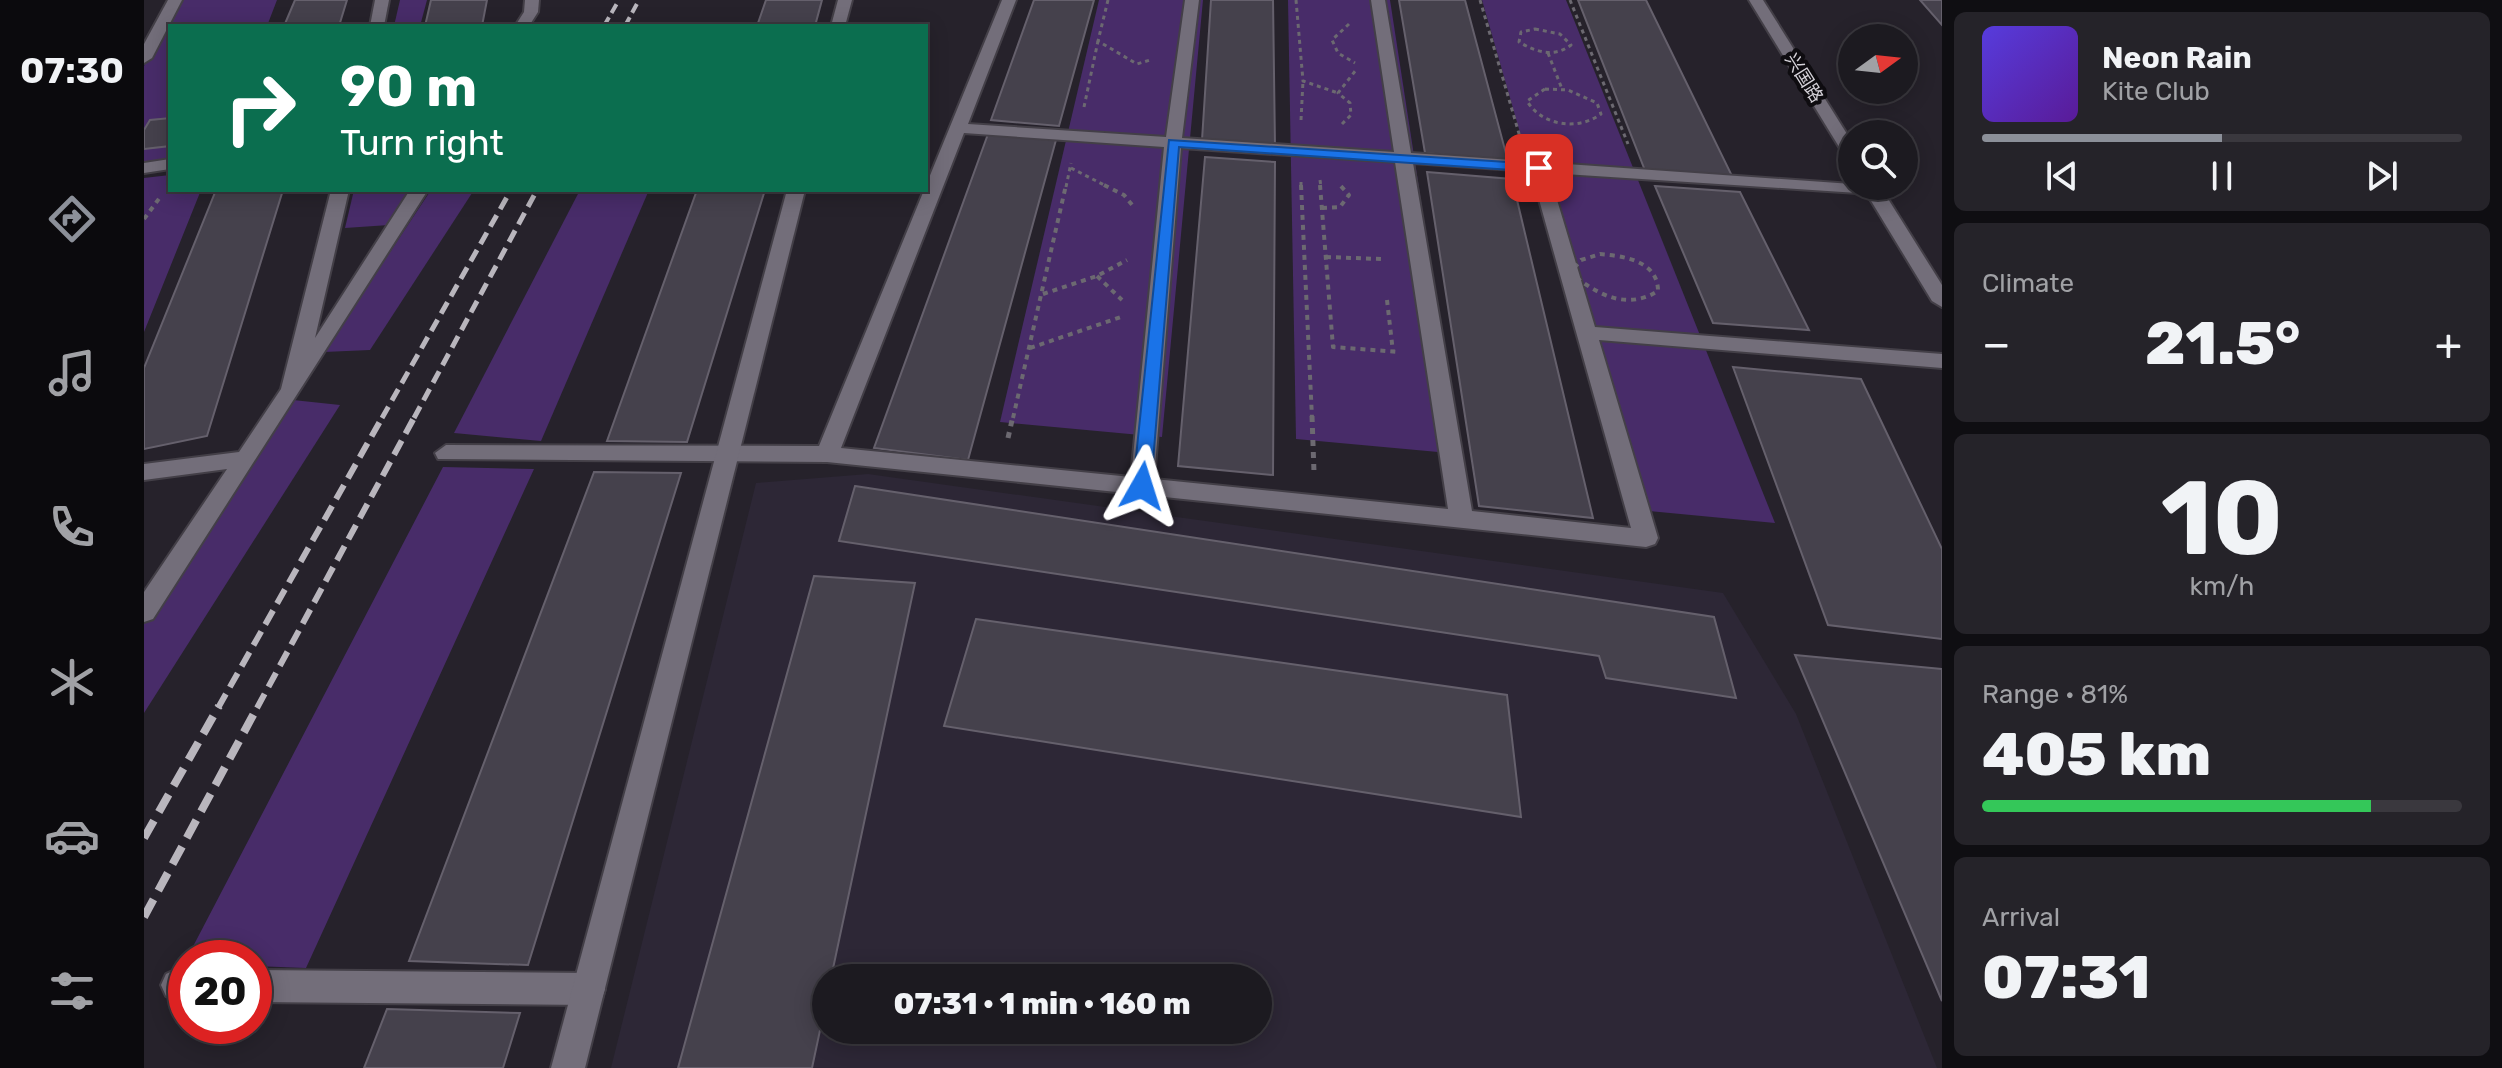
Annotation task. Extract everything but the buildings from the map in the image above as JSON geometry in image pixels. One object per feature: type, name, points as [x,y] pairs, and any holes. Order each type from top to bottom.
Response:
[{"type":"street","points":[[144,58],[175,0]]},
{"type":"street","points":[[377,24],[382,0]]},
{"type":"street","points":[[523,24],[531,12],[532,0]]},
{"type":"street","points":[[839,24],[845,0]]},
{"type":"street","points":[[827,454],[1009,0]]},
{"type":"street","points":[[1142,486],[1173,143],[1192,0]]},
{"type":"street","points":[[1378,0],[1461,519]]},
{"type":"street","name":"兴国路","points":[[1756,0],[1838,132]]},
{"type":"street","points":[[958,128],[1838,186]]},
{"type":"street","points":[[144,168],[168,164]]},
{"type":"street","points":[[446,453],[827,454],[1646,538],[1570,273],[1534,167]]},
{"type":"street","points":[[292,390],[340,192]]},
{"type":"street","points":[[144,612],[292,390],[418,192]]},
{"type":"street","points":[[568,1068],[795,192]]},
{"type":"street","points":[[1879,200],[1942,301]]},
{"type":"street","points":[[1587,333],[1942,361]]},
{"type":"street","points":[[144,472],[244,459]]},
{"type":"street","points":[[272,986],[589,989]]},
{"type":"path","points":[[1000,472],[1108,0]]},
{"type":"path","points":[[1296,0],[1308,152],[1315,504]]},
{"type":"path","points":[[1480,0],[1534,167]]},
{"type":"path","points":[[1570,0],[1640,175]]},
{"type":"path","points":[[1527,30],[1543,30],[1560,34],[1570,41],[1564,51],[1548,53],[1524,46],[1518,35],[1527,30]]},
{"type":"path","points":[[1098,41],[1137,64],[1185,49]]},
{"type":"path","points":[[1548,53],[1562,89]]},
{"type":"path","points":[[1338,93],[1359,66]]},
{"type":"path","points":[[1303,81],[1338,93],[1350,103],[1351,115],[1342,124],[1321,134],[1308,152]]},
{"type":"path","points":[[1562,89],[1597,103],[1601,114],[1590,122],[1568,123],[1544,117],[1529,106],[1527,101],[1536,92],[1562,89]]},
{"type":"path","points":[[1308,152],[1320,180],[1333,347],[1434,355]]},
{"type":"path","points":[[1070,168],[1124,195],[1138,212]]},
{"type":"path","points":[[1320,180],[1340,184],[1349,195],[1340,207],[1322,208]]},
{"type":"path","points":[[144,219],[165,190]]},
{"type":"path","points":[[1614,254],[1650,269],[1659,284],[1658,291],[1642,300],[1614,299],[1589,289],[1570,273],[1589,256],[1614,254]]},
{"type":"path","points":[[1043,294],[1097,276],[1134,257]]},
{"type":"path","points":[[1326,257],[1381,259],[1383,274]]},
{"type":"path","points":[[1385,290],[1393,352]]},
{"type":"path","points":[[1030,348],[1159,304]]},
{"type":"shaded area","points":[[178,0],[277,0],[268,24],[168,24],[168,158],[144,162],[144,66]]},
{"type":"shaded area","points":[[400,0],[427,0],[421,24],[394,24]]},
{"type":"shaded area","points":[[1099,0],[1203,0],[1162,437],[1000,422]]},
{"type":"shaded area","points":[[1288,0],[1390,0],[1460,454],[1296,439]]},
{"type":"shaded area","points":[[1482,0],[1566,0],[1775,523],[1628,509]]},
{"type":"shaded area","points":[[168,175],[168,192],[200,192],[144,332],[144,178]]},
{"type":"shaded area","points":[[354,192],[410,192],[389,225],[345,228]]},
{"type":"shaded area","points":[[430,192],[473,192],[370,350],[324,352]]},
{"type":"shaded area","points":[[579,192],[648,192],[541,441],[454,433]]},
{"type":"shaded area","points":[[293,400],[340,405],[144,713],[144,615]]},
{"type":"shaded area","points":[[443,467],[534,469],[306,968],[272,967],[272,940],[196,940]]},
{"type":"shaded area","points":[[868,474],[1723,593],[1796,714],[1937,1068],[611,1068],[756,483]]},
{"type":"railway","points":[[605,24],[619,0]]},
{"type":"railway","points":[[626,24],[639,0]]},
{"type":"railway","points":[[382,418],[510,192]]},
{"type":"railway","points":[[414,418],[536,192]]},
{"type":"railway","points":[[218,708],[383,416]]},
{"type":"railway","points":[[257,708],[415,416]]},
{"type":"railway","points":[[144,838],[219,706]]},
{"type":"railway","points":[[144,917],[258,706]]},
{"type":"route","points":[[1142,486],[1173,143],[1539,168]]}]
